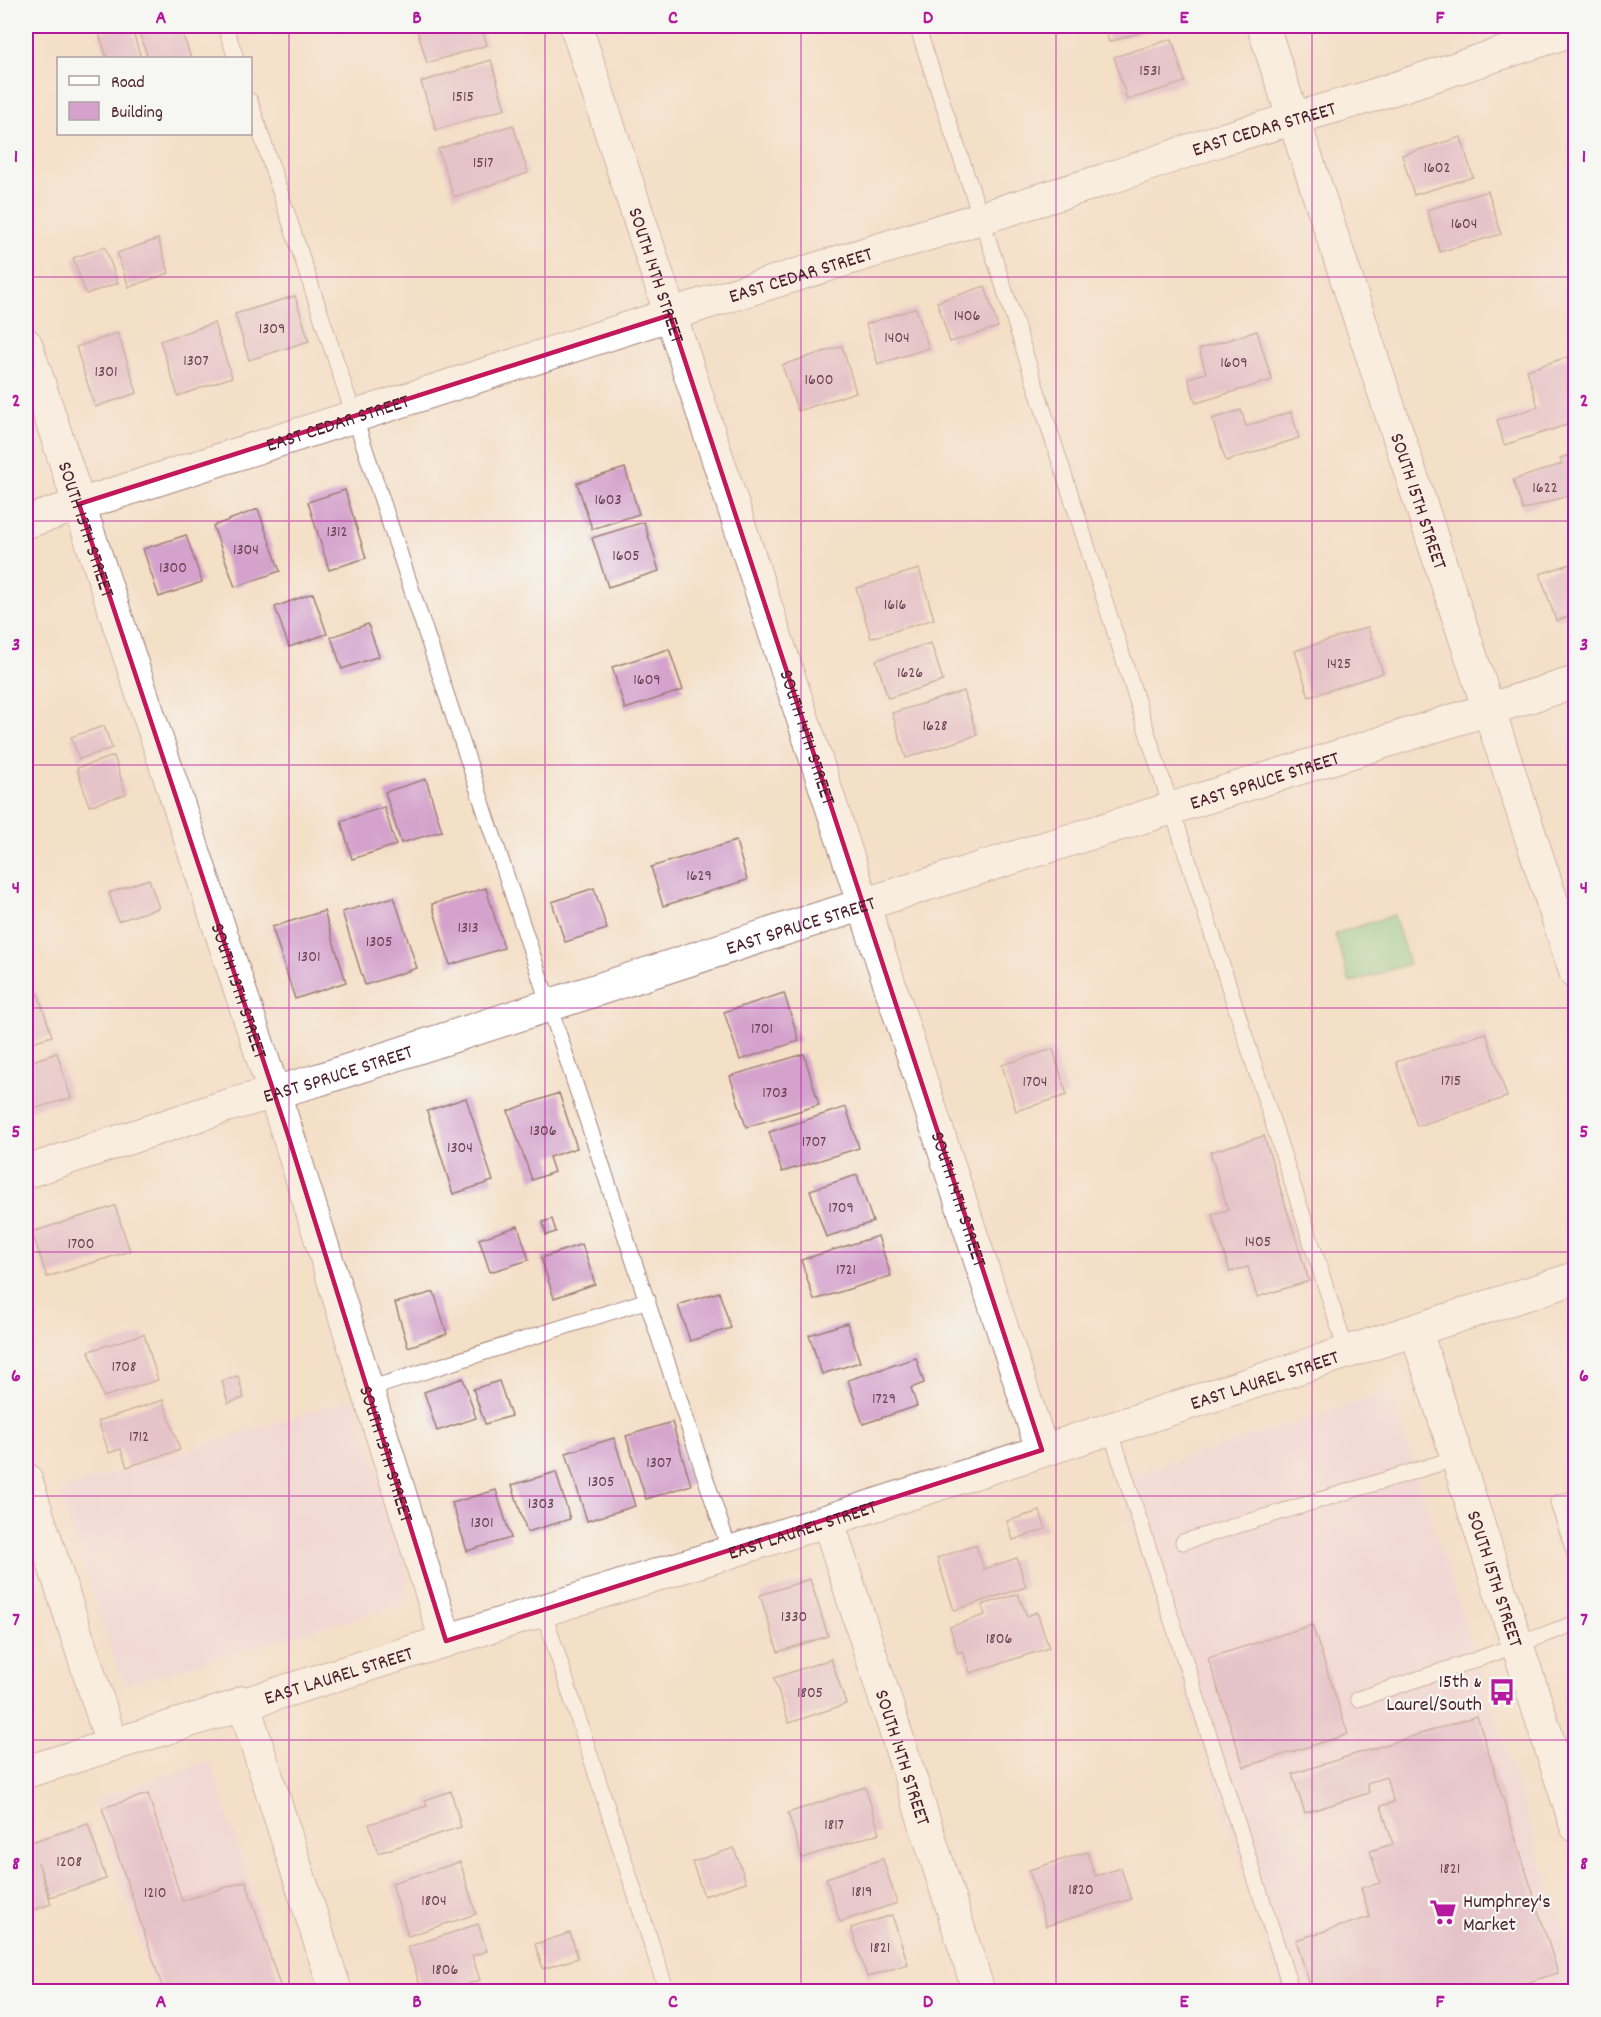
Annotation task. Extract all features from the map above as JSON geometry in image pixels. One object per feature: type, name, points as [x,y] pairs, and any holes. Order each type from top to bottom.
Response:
[{"type":"street","name":"SOUTH 14TH STREET","points":[[576,26],[1042,1450]]},
{"type":"street","name":"SOUTH 15TH STREET","points":[[1263,26],[1575,974]]},
{"type":"street","name":"EAST CEDAR STREET","points":[[26,522],[670,315],[982,219],[1223,139],[1575,29]]},
{"type":"street","name":"SOUTH 13TH STREET","points":[[26,344],[273,1091],[369,1389],[446,1641]]},
{"type":"street","name":"EAST SPRUCE STREET","points":[[26,1172],[273,1091],[318,1080],[864,905],[1575,682]]},
{"type":"street","name":"EAST LAUREL STREET","points":[[26,1772],[243,1702],[828,1521],[1575,1278]]},
{"type":"street","name":"SOUTH 15TH STREET","points":[[1416,1331],[1575,1826]]},
{"type":"street","points":[[26,1479],[112,1744]]},
{"type":"street","name":"SOUTH 14TH STREET","points":[[828,1521],[979,1992]]},
{"type":"street","points":[[243,1702],[336,1992]]},
{"type":"lane","points":[[225,26],[236,57]]},
{"type":"lane","points":[[917,26],[982,219],[1347,1353]]},
{"type":"lane","points":[[252,107],[730,1552]]},
{"type":"lane","points":[[369,1389],[648,1300]]},
{"type":"lane","points":[[1110,1429],[1292,1992]]},
{"type":"lane","points":[[1183,1542],[1457,1458]]},
{"type":"lane","points":[[1575,1498],[1558,1503],[1575,1557]]},
{"type":"lane","points":[[543,1610],[668,1992]]},
{"type":"lane","points":[[1358,1699],[1575,1623]]},
{"type":"highlighted area","points":[[670,315],[1042,1450],[446,1641],[288,1135],[79,504]]},
{"type":"shaded area","points":[[1576,733],[1575,767],[1565,736]]},
{"type":"shaded area","points":[[1390,1391],[1575,1966],[1575,1991],[1282,1991],[1117,1480]]},
{"type":"shaded area","points":[[355,1398],[406,1560],[407,1603],[129,1684],[120,1677],[59,1490]]},
{"type":"shaded area","points":[[210,1761],[284,1991],[156,1991],[93,1800]]},
{"type":"green space","points":[[1394,915],[1409,964],[1350,983],[1335,934]]},
{"type":"building","points":[[122,26],[131,26],[141,57],[107,57],[99,33]]},
{"type":"building","points":[[137,26],[180,26],[191,57],[148,57]]},
{"type":"building","points":[[416,26],[481,26],[487,45],[427,63]]},
{"type":"building","points":[[1104,26],[1161,26],[1109,42]]},
{"type":"building","points":[[1172,39],[1185,82],[1127,100],[1114,57]]},
{"type":"building","points":[[491,60],[505,109],[436,130],[421,82]]},
{"type":"building","points":[[513,125],[528,173],[454,197],[438,149]]},
{"type":"building","points":[[1461,137],[1473,177],[1414,195],[1402,155]]},
{"type":"building","points":[[1488,191],[1501,234],[1440,252],[1427,210]]},
{"type":"building","points":[[158,239],[169,273],[129,287],[117,253]]},
{"type":"building","points":[[105,247],[118,283],[86,294],[73,258]]},
{"type":"building","points":[[985,286],[998,327],[950,342],[937,302]]},
{"type":"building","points":[[295,296],[309,341],[249,360],[235,314]]},
{"type":"building","points":[[916,308],[929,348],[878,364],[866,324]]},
{"type":"building","points":[[214,323],[232,377],[178,396],[160,341]]},
{"type":"building","points":[[1257,331],[1272,380],[1196,403],[1188,378],[1206,373],[1199,349]]},
{"type":"building","points":[[118,333],[137,393],[95,407],[76,347]]},
{"type":"building","points":[[842,346],[856,392],[798,411],[782,365]]},
{"type":"building","points":[[1568,357],[1576,381],[1576,422],[1504,445],[1497,420],[1538,407],[1527,370]]},
{"type":"building","points":[[1241,410],[1246,426],[1291,412],[1299,438],[1226,461],[1212,419]]},
{"type":"building","points":[[1576,453],[1576,493],[1523,510],[1513,480],[1562,464],[1560,458]]},
{"type":"building","points":[[625,468],[639,514],[592,529],[577,483]]},
{"type":"building","points":[[345,490],[366,558],[329,570],[308,502]]},
{"type":"building","points":[[258,509],[280,571],[235,587],[213,526]]},
{"type":"building","points":[[644,522],[659,571],[608,587],[592,538]]},
{"type":"building","points":[[186,535],[202,582],[159,597],[143,549]]},
{"type":"building","points":[[1576,562],[1576,614],[1556,621],[1540,574]]},
{"type":"building","points":[[919,569],[934,619],[871,638],[856,588]]},
{"type":"building","points":[[313,593],[327,634],[289,647],[275,607]]},
{"type":"building","points":[[368,624],[379,656],[342,669],[331,637]]},
{"type":"building","points":[[1368,627],[1383,673],[1309,697],[1295,651]]},
{"type":"building","points":[[931,643],[943,681],[888,698],[876,660]]},
{"type":"building","points":[[669,649],[683,690],[625,709],[612,667]]},
{"type":"building","points":[[964,691],[977,735],[906,758],[892,713]]},
{"type":"building","points":[[104,726],[112,748],[79,759],[71,737]]},
{"type":"building","points":[[114,756],[126,794],[89,806],[77,768]]},
{"type":"building","points":[[426,779],[442,831],[401,843],[385,792]]},
{"type":"building","points":[[384,807],[396,845],[352,859],[341,821]]},
{"type":"building","points":[[736,841],[747,880],[663,906],[651,867]]},
{"type":"building","points":[[149,879],[159,908],[118,921],[109,893]]},
{"type":"building","points":[[486,888],[504,948],[450,965],[432,904]]},
{"type":"building","points":[[594,888],[607,929],[565,942],[552,902]]},
{"type":"building","points":[[394,897],[417,968],[365,985],[342,912]]},
{"type":"building","points":[[324,911],[346,982],[295,999],[272,927]]},
{"type":"building","points":[[37,991],[52,1036],[26,1044],[26,995]]},
{"type":"building","points":[[784,993],[799,1041],[740,1060],[724,1012]]},
{"type":"building","points":[[1486,1033],[1507,1097],[1417,1126],[1396,1062]]},
{"type":"building","points":[[1053,1049],[1067,1095],[1016,1111],[1002,1065]]},
{"type":"building","points":[[57,1053],[71,1098],[26,1111],[26,1063]]},
{"type":"building","points":[[804,1054],[819,1105],[746,1127],[730,1076]]},
{"type":"building","points":[[559,1093],[577,1148],[549,1157],[554,1172],[532,1180],[508,1111]]},
{"type":"building","points":[[466,1098],[493,1181],[453,1194],[427,1111]]},
{"type":"building","points":[[846,1107],[859,1148],[782,1172],[769,1132]]},
{"type":"building","points":[[1264,1136],[1309,1281],[1257,1297],[1248,1267],[1230,1272],[1212,1214],[1228,1210],[1210,1152]]},
{"type":"building","points":[[857,1175],[873,1222],[826,1237],[810,1190]]},
{"type":"building","points":[[115,1206],[130,1251],[47,1277],[32,1232]]},
{"type":"building","points":[[552,1219],[556,1232],[546,1235],[543,1222]]},
{"type":"building","points":[[518,1226],[529,1260],[490,1272],[479,1239]]},
{"type":"building","points":[[878,1236],[891,1276],[814,1300],[801,1260]]},
{"type":"building","points":[[582,1244],[595,1284],[554,1298],[541,1258]]},
{"type":"building","points":[[434,1292],[447,1334],[408,1347],[395,1303]]},
{"type":"building","points":[[719,1292],[731,1328],[690,1341],[678,1305]]},
{"type":"building","points":[[847,1323],[860,1362],[822,1374],[809,1335]]},
{"type":"building","points":[[144,1334],[158,1380],[103,1397],[89,1351]]},
{"type":"building","points":[[916,1358],[924,1383],[911,1388],[917,1406],[863,1424],[848,1380]]},
{"type":"building","points":[[238,1376],[244,1398],[228,1403],[222,1381]]},
{"type":"building","points":[[463,1378],[476,1418],[437,1431],[424,1392]]},
{"type":"building","points":[[499,1381],[511,1416],[485,1424],[473,1389]]},
{"type":"building","points":[[163,1400],[180,1450],[127,1467],[121,1449],[109,1453],[98,1421]]},
{"type":"building","points":[[672,1422],[691,1485],[646,1499],[626,1436]]},
{"type":"building","points":[[614,1438],[635,1506],[587,1521],[566,1453]]},
{"type":"building","points":[[556,1472],[570,1519],[527,1532],[512,1485]]},
{"type":"building","points":[[496,1490],[511,1538],[467,1551],[452,1503]]},
{"type":"building","points":[[1040,1511],[1046,1529],[1013,1540],[1007,1521]]},
{"type":"building","points":[[976,1545],[984,1569],[1017,1558],[1026,1587],[954,1610],[937,1558]]},
{"type":"building","points":[[810,1579],[828,1636],[778,1652],[760,1595]]},
{"type":"building","points":[[1018,1594],[1027,1616],[1037,1612],[1049,1648],[970,1673],[963,1651],[958,1653],[950,1627],[985,1615],[982,1605]]},
{"type":"building","points":[[1312,1625],[1348,1734],[1244,1767],[1208,1658]]},
{"type":"building","points":[[831,1659],[846,1704],[789,1723],[774,1678]]},
{"type":"building","points":[[1477,1716],[1558,1973],[1496,1992],[1312,1992],[1296,1940],[1370,1917],[1361,1888],[1380,1883],[1370,1851],[1393,1844],[1381,1806],[1394,1802],[1386,1777],[1367,1783],[1369,1793],[1305,1813],[1292,1774]]},
{"type":"building","points":[[865,1787],[880,1833],[802,1858],[788,1813]]},
{"type":"building","points":[[451,1791],[461,1827],[378,1853],[369,1824],[427,1806],[425,1800]]},
{"type":"building","points":[[148,1794],[182,1901],[246,1881],[282,1992],[164,1992],[102,1808]]},
{"type":"building","points":[[88,1824],[106,1879],[50,1897],[38,1862],[51,1904],[26,1912],[26,1837],[30,1836],[31,1842]]},
{"type":"building","points":[[734,1848],[746,1882],[704,1896],[692,1862]]},
{"type":"building","points":[[1087,1852],[1095,1876],[1121,1868],[1131,1899],[1046,1926],[1029,1870]]},
{"type":"building","points":[[883,1859],[897,1903],[840,1922],[826,1878]]},
{"type":"building","points":[[460,1862],[476,1914],[408,1936],[392,1883]]},
{"type":"building","points":[[892,1915],[908,1964],[867,1977],[851,1928]]},
{"type":"building","points":[[478,1924],[487,1951],[472,1956],[480,1980],[445,1992],[422,1992],[408,1947]]},
{"type":"building","points":[[570,1933],[578,1958],[543,1969],[535,1944]]},
{"type":"building","points":[[1140,1987],[1141,1992],[1125,1992],[1125,1991]]},
{"type":"place","name":"15th & Laurel/South","points":[[1502,1692]]},
{"type":"place","name":"Humphrey's Market","points":[[1443,1912]]}]
